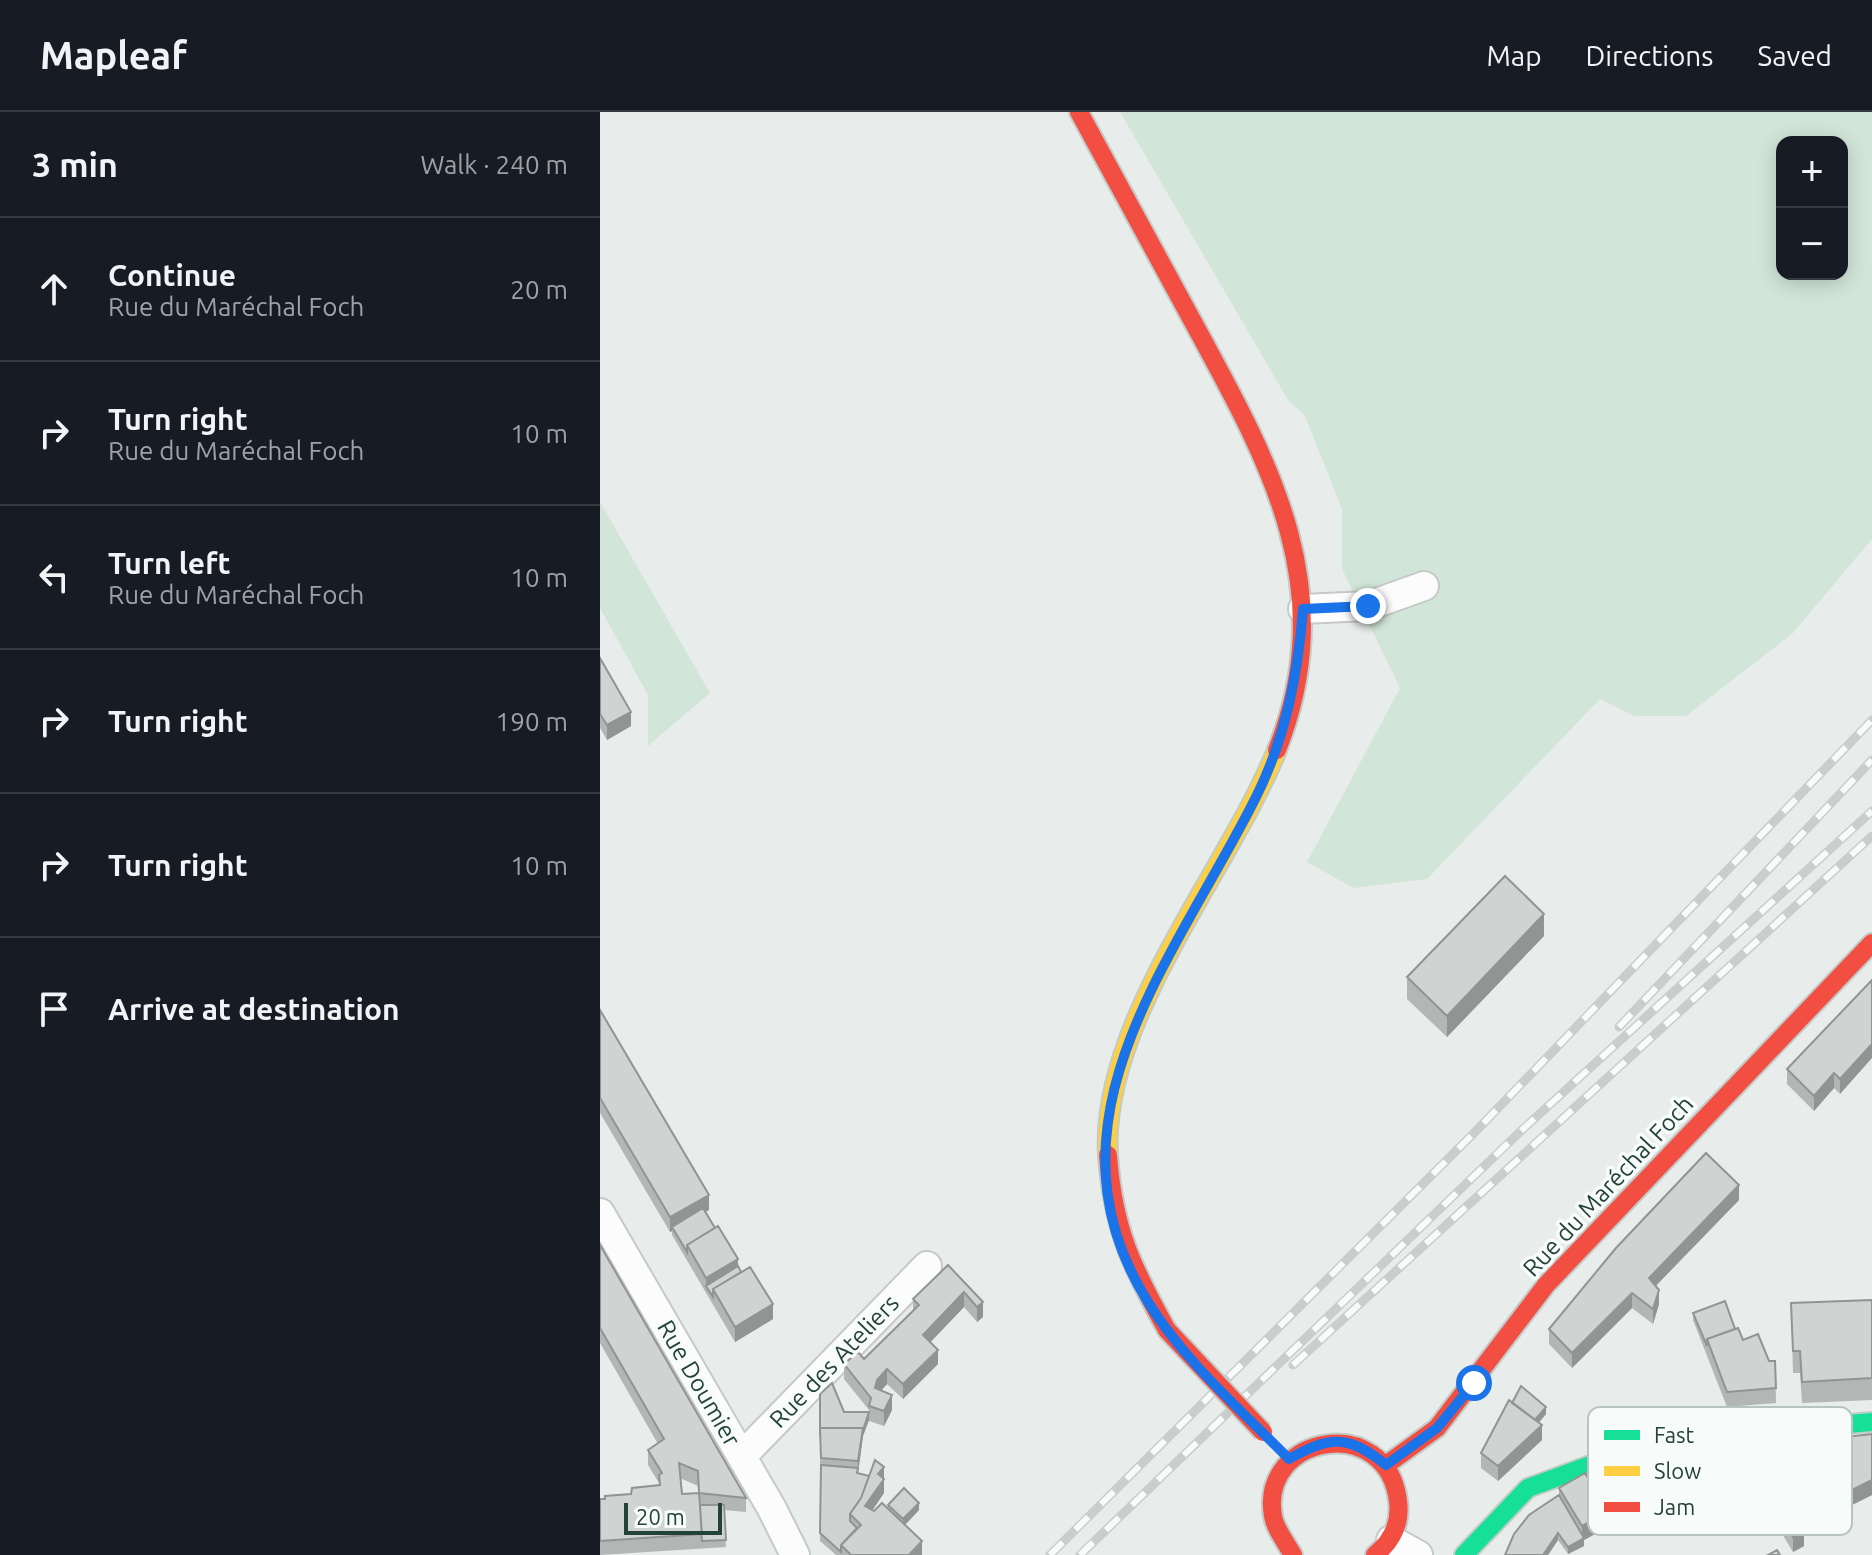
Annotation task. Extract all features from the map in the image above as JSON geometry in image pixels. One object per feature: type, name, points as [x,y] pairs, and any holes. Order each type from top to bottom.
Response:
[{"type":"street","points":[[1079,112],[1259,444],[1291,533],[1303,609],[1290,708],[1278,744],[1257,794],[1137,1017],[1120,1060],[1110,1101],[1106,1173],[1112,1210],[1135,1278],[1167,1330],[1289,1459]]},
{"type":"street","points":[[1303,609],[1368,606],[1424,586]]},
{"type":"street","name":"Rue du Maréchal Foch","points":[[1386,1465],[1437,1428],[1546,1285],[1872,943]]},
{"type":"street","name":"Rue Doumier","points":[[600,1213],[742,1456],[795,1555]]},
{"type":"street","name":"Rue des Ateliers","points":[[742,1456],[927,1266]]},
{"type":"street","points":[[1852,1424],[1872,1422]]},
{"type":"street","points":[[1293,1555],[1277,1535],[1270,1508],[1272,1484],[1289,1459],[1315,1444],[1339,1440],[1365,1448],[1386,1465],[1397,1485],[1400,1508],[1398,1525],[1383,1548],[1418,1555]]},
{"type":"street","points":[[1464,1555],[1528,1488],[1588,1466]]},
{"type":"green space","points":[[1120,112],[1872,112],[1872,539],[1792,634],[1686,716],[1634,716],[1600,699],[1427,879],[1353,888],[1307,862],[1400,688],[1342,569],[1342,509],[1305,416],[1288,400]]},
{"type":"green space","points":[[600,502],[710,693],[648,746],[648,695],[600,608]]},
{"type":"building","points":[[600,658],[631,712],[607,725],[600,714]]},
{"type":"building","points":[[1505,876],[1544,914],[1447,1016],[1407,977]]},
{"type":"building","points":[[1872,980],[1872,1044],[1840,1079],[1834,1073],[1814,1096],[1787,1069]]},
{"type":"building","points":[[600,1010],[709,1195],[670,1217],[600,1098]]},
{"type":"building","points":[[1706,1153],[1739,1185],[1649,1278],[1659,1290],[1653,1309],[1632,1293],[1572,1353],[1549,1329],[1616,1248]]},
{"type":"building","points":[[703,1208],[715,1228],[687,1245],[687,1252],[672,1227]]},
{"type":"building","points":[[718,1226],[738,1259],[706,1278],[687,1245]]},
{"type":"building","points":[[600,1245],[746,1498],[699,1493],[702,1534],[600,1541],[600,1499],[631,1494],[632,1488],[660,1485],[659,1475],[662,1473],[648,1450],[664,1439],[600,1328]],"holes":[[[679,1463],[698,1471],[699,1493],[682,1494]]]},
{"type":"building","points":[[948,1265],[983,1302],[977,1307],[964,1292],[923,1335],[938,1350],[903,1384],[887,1369],[877,1380],[875,1388],[892,1395],[884,1411],[869,1406],[871,1398],[844,1364],[858,1352],[864,1359],[919,1305],[913,1299]]},
{"type":"building","points":[[738,1266],[741,1272],[713,1289],[713,1297],[706,1286]]},
{"type":"building","points":[[750,1267],[773,1304],[735,1327],[713,1289]]},
{"type":"building","points":[[1872,1300],[1872,1378],[1802,1382],[1800,1351],[1793,1351],[1791,1303]]},
{"type":"building","points":[[1725,1301],[1735,1329],[1707,1339],[1707,1346],[1693,1313]]},
{"type":"building","points":[[1738,1328],[1743,1340],[1758,1334],[1769,1361],[1775,1361],[1776,1388],[1727,1392],[1707,1339]]},
{"type":"building","points":[[832,1383],[844,1412],[869,1412],[863,1430],[820,1428],[820,1394]]},
{"type":"building","points":[[1521,1386],[1546,1407],[1535,1420],[1512,1403]]},
{"type":"building","points":[[1509,1400],[1542,1425],[1498,1466],[1481,1453]]},
{"type":"building","points":[[820,1428],[863,1428],[858,1461],[821,1458]]},
{"type":"building","points":[[1872,1434],[1872,1480],[1852,1490],[1852,1436]]},
{"type":"building","points":[[875,1460],[884,1467],[878,1474],[884,1479],[865,1506],[874,1511],[882,1503],[922,1541],[909,1555],[851,1555],[841,1545],[861,1525],[850,1514],[861,1498]]},
{"type":"building","points":[[821,1465],[858,1468],[857,1473],[869,1476],[861,1498],[850,1514],[850,1521],[857,1528],[841,1545],[841,1552],[820,1533]]},
{"type":"building","points":[[1585,1473],[1588,1478],[1588,1523],[1582,1526],[1559,1488]]},
{"type":"building","points":[[904,1488],[919,1503],[903,1519],[888,1505]]},
{"type":"building","points":[[1559,1495],[1584,1538],[1568,1547],[1558,1533],[1543,1555],[1505,1555],[1514,1534],[1529,1515]]},
{"type":"building","points":[[700,1505],[724,1505],[726,1540],[702,1541]]},
{"type":"railway","points":[[1050,1555],[1475,1132],[1872,720]]},
{"type":"railway","points":[[1619,1027],[1872,760]]},
{"type":"railway","points":[[1080,1555],[1523,1129],[1872,811]]},
{"type":"railway","points":[[1293,1365],[1872,836]]},
{"type":"traffic: fast","points":[[1852,1424],[1872,1422]]},
{"type":"traffic: fast","points":[[1464,1555],[1528,1488],[1588,1466]]},
{"type":"traffic: slow","points":[[1108,1155],[1111,1104],[1124,1052],[1145,1000],[1255,797],[1277,750]]},
{"type":"traffic: jam","points":[[1079,112],[1246,423],[1287,526],[1299,579],[1302,634],[1295,690],[1277,750]]},
{"type":"traffic: jam","points":[[1386,1465],[1437,1428],[1546,1285],[1872,943]]},
{"type":"traffic: jam","points":[[1108,1155],[1114,1204],[1126,1246],[1167,1330]]},
{"type":"traffic: jam","points":[[1167,1330],[1263,1432]]},
{"type":"traffic: jam","points":[[1293,1555],[1274,1521],[1274,1488],[1285,1467],[1303,1452],[1326,1444],[1350,1445],[1372,1454],[1389,1473],[1398,1501],[1397,1524],[1391,1538],[1375,1555]]},
{"type":"route","points":[[1368,606],[1303,609],[1290,708],[1278,744],[1257,794],[1137,1017],[1120,1060],[1110,1101],[1106,1173],[1122,1248],[1146,1300],[1167,1330],[1289,1459],[1315,1444],[1339,1440],[1365,1448],[1386,1465],[1437,1428],[1474,1383]]}]
